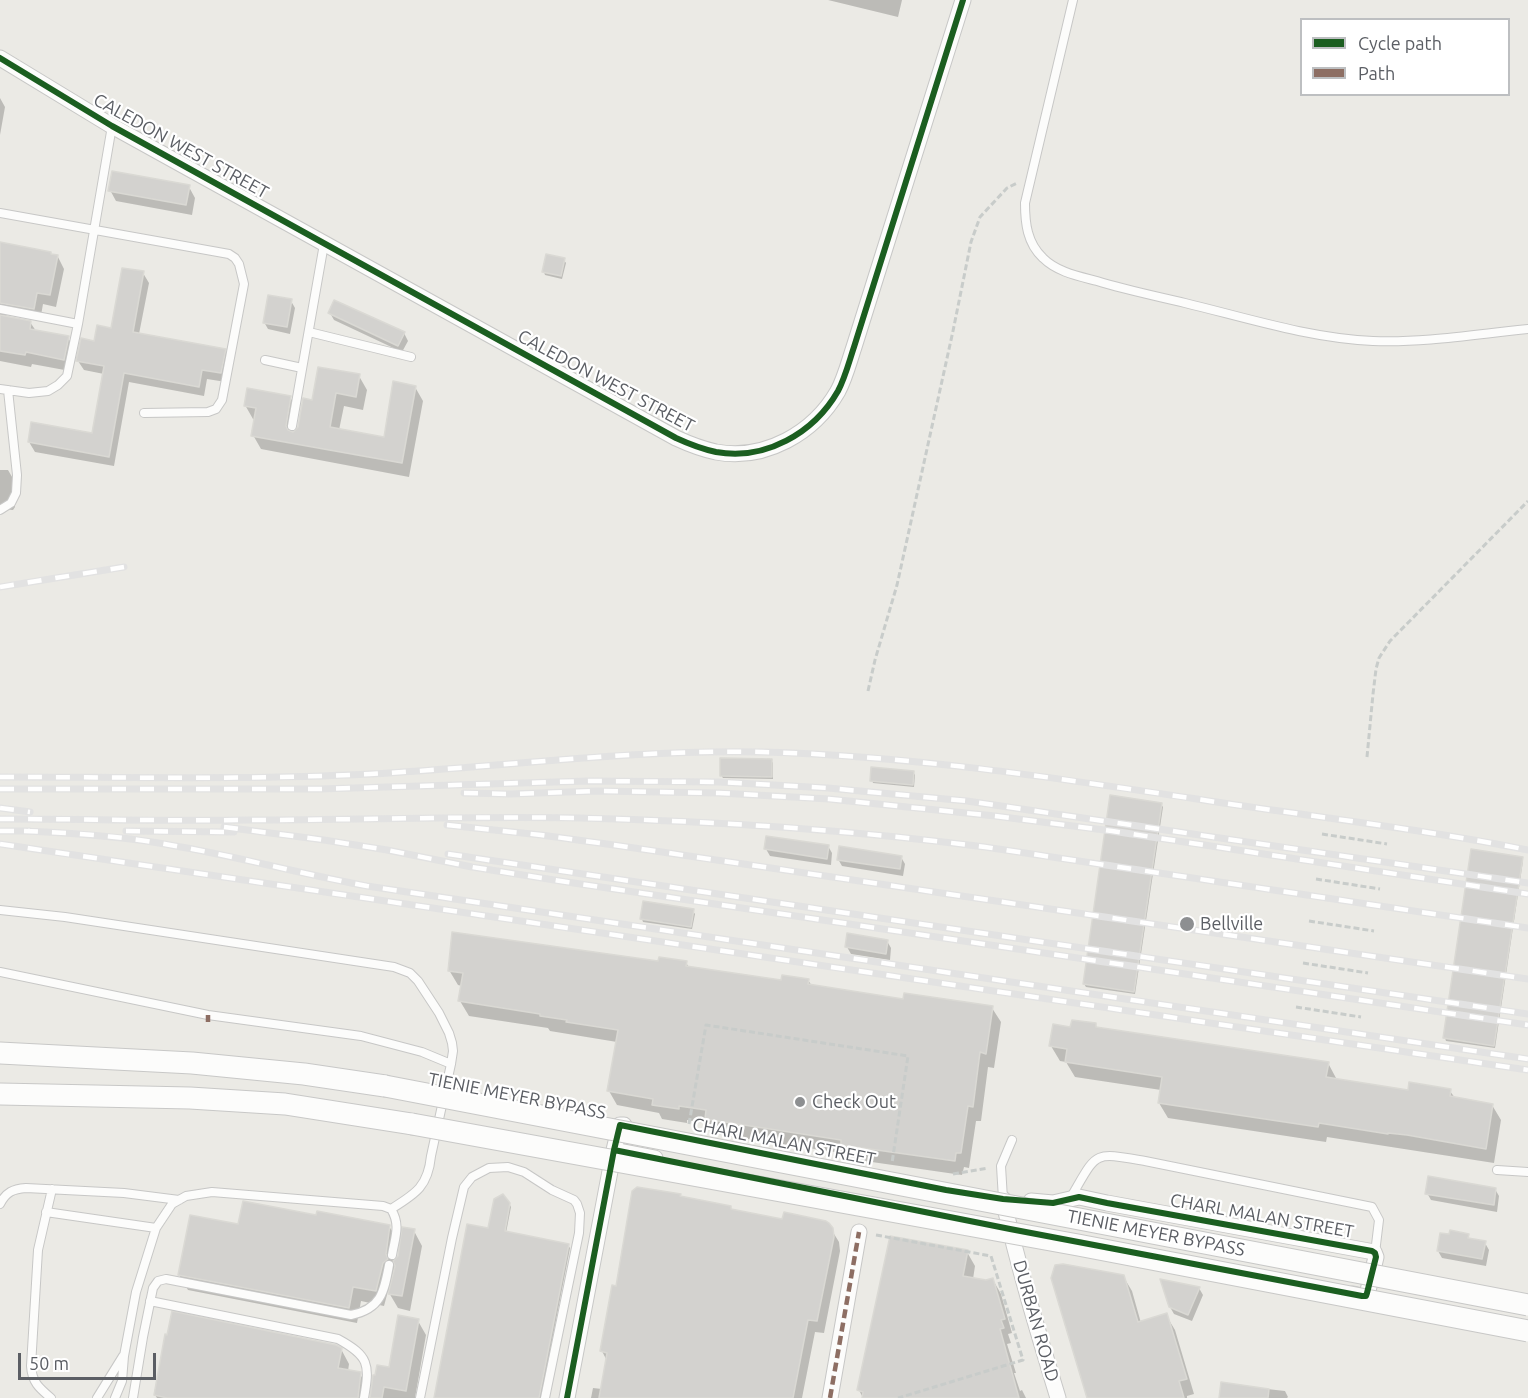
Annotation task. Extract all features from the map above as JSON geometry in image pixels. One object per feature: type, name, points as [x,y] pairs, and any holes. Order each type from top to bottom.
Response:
[{"type":"main road","name":"TIENIE MEYER BYPASS","points":[[0,1053],[192,1063],[304,1074],[385,1086],[1528,1305]]},
{"type":"main road","name":"TIENIE MEYER BYPASS","points":[[0,1094],[190,1098],[285,1104],[433,1127],[1019,1234],[1528,1332]]},
{"type":"street","name":"CALEDON WEST STREET","points":[[0,58],[112,126],[676,438],[696,447],[718,452],[739,453],[780,444],[795,436],[828,406],[839,389],[963,0]]},
{"type":"street","name":"CHARL MALAN STREET","points":[[567,1398],[614,1150],[620,1125],[1003,1199],[1053,1203],[1071,1198],[1085,1198],[1372,1251],[1376,1257],[1366,1296],[1362,1296],[614,1150]]},
{"type":"street","name":"DURBAN ROAD","points":[[1003,1199],[1058,1398]]},
{"type":"street","points":[[830,1398],[859,1232]]},
{"type":"lane","points":[[1073,0],[1025,203],[1026,229],[1032,244],[1051,264],[1067,273],[1130,291],[1301,332],[1336,337],[1374,341],[1419,340],[1528,329]]},
{"type":"lane","points":[[0,510],[11,503],[16,493],[17,475],[4,389],[29,393],[48,391],[67,376],[112,126]]},
{"type":"lane","points":[[0,213],[229,254],[235,258],[239,264],[244,284],[220,405],[208,412],[144,413]]},
{"type":"lane","points":[[292,426],[324,244]]},
{"type":"lane","points":[[0,309],[78,324]]},
{"type":"lane","points":[[309,332],[411,357]]},
{"type":"lane","points":[[264,360],[302,368]]},
{"type":"lane","points":[[0,910],[65,917],[394,967],[410,973],[439,1013],[449,1033],[453,1051],[430,1170],[420,1190],[391,1209]]},
{"type":"lane","points":[[0,972],[208,1015],[361,1036],[422,1052],[451,1064]]},
{"type":"lane","name":"DURBAN ROAD","points":[[1003,1199],[1001,1166],[1012,1140]]},
{"type":"lane","points":[[1071,1198],[1091,1163],[1096,1158],[1110,1155],[1372,1207],[1379,1220],[1375,1253]]},
{"type":"lane","points":[[420,1398],[464,1187],[472,1177],[489,1168],[508,1167],[524,1172],[552,1190],[574,1200],[579,1209],[579,1233],[545,1398]]},
{"type":"lane","points":[[1497,1170],[1528,1172]]},
{"type":"lane","points":[[0,1204],[7,1194],[15,1189],[124,1193],[179,1200]]},
{"type":"lane","points":[[51,1398],[32,1377],[31,1366],[38,1250],[52,1189]]},
{"type":"lane","points":[[115,1398],[122,1381],[123,1356],[136,1292],[156,1228],[172,1204],[186,1196],[212,1192],[383,1206],[391,1209],[397,1220],[398,1227],[392,1255]]},
{"type":"lane","points":[[46,1212],[156,1228]]},
{"type":"lane","points":[[133,1398],[150,1301],[153,1288],[158,1281],[166,1279],[351,1315],[367,1310],[381,1298],[389,1265]]},
{"type":"lane","points":[[150,1301],[338,1339],[361,1354],[366,1365],[364,1398]]},
{"type":"lane","points":[[97,1398],[123,1356]]},
{"type":"path","points":[[868,691],[897,585],[971,242],[980,217],[1007,188],[1030,176]]},
{"type":"path","points":[[1368,757],[1372,693],[1379,658],[1390,640],[1528,501]]},
{"type":"path","points":[[1322,834],[1387,844]]},
{"type":"path","points":[[1316,879],[1380,889]]},
{"type":"path","points":[[1309,921],[1374,931]]},
{"type":"path","points":[[1303,963],[1368,973]]},
{"type":"path","points":[[1296,1007],[1361,1017]]},
{"type":"path","points":[[688,1127],[706,1025],[908,1056],[892,1165]]},
{"type":"path","points":[[951,1174],[1001,1166]]},
{"type":"path","points":[[859,1232],[991,1256],[1023,1360],[898,1398]]},
{"type":"building","points":[[112,171],[190,185],[186,205],[108,191]]},
{"type":"building","points":[[0,242],[58,255],[50,295],[37,293],[34,309],[0,303]]},
{"type":"building","points":[[546,254],[565,258],[561,276],[542,272]]},
{"type":"building","points":[[122,268],[144,271],[133,332],[226,349],[221,373],[202,370],[199,387],[124,373],[109,457],[28,442],[31,422],[92,433],[104,366],[76,361],[81,338],[94,341],[97,325],[111,328]]},
{"type":"building","points":[[268,295],[292,299],[287,327],[263,323]]},
{"type":"building","points":[[334,300],[405,332],[398,346],[328,313]]},
{"type":"building","points":[[0,315],[31,321],[30,329],[69,336],[64,360],[26,352],[25,355],[0,351]]},
{"type":"building","points":[[318,367],[360,374],[356,397],[336,393],[330,427],[384,437],[393,381],[416,386],[402,463],[251,436],[256,408],[244,406],[247,388],[291,396],[286,426],[293,432],[298,427],[303,398],[312,400]]},
{"type":"building","points":[[720,758],[772,759],[772,777],[720,776]]},
{"type":"building","points":[[871,767],[914,771],[913,785],[870,781]]},
{"type":"building","points":[[1110,795],[1162,803],[1134,992],[1083,984]]},
{"type":"building","points":[[766,836],[829,845],[827,859],[764,849]]},
{"type":"building","points":[[839,846],[902,856],[900,869],[837,860]]},
{"type":"building","points":[[1471,849],[1523,857],[1494,1046],[1443,1038]]},
{"type":"building","points":[[643,901],[694,909],[691,927],[640,919]]},
{"type":"building","points":[[452,932],[658,961],[659,957],[687,961],[686,966],[781,980],[782,975],[809,979],[808,984],[903,999],[904,993],[993,1006],[986,1054],[980,1052],[973,1107],[968,1106],[961,1153],[956,1153],[955,1161],[841,1145],[841,1140],[705,1119],[706,1110],[652,1105],[653,1099],[607,1091],[618,1030],[566,1022],[567,1020],[540,1016],[540,1014],[458,1001],[463,973],[448,971]]},
{"type":"building","points":[[847,933],[888,940],[886,954],[845,947]]},
{"type":"building","points":[[1072,1020],[1096,1023],[1096,1027],[1329,1062],[1326,1077],[1408,1090],[1409,1082],[1451,1089],[1450,1096],[1493,1104],[1486,1149],[1407,1135],[1319,1123],[1318,1127],[1158,1103],[1162,1077],[1065,1062],[1067,1049],[1049,1046],[1053,1024],[1070,1027]]},
{"type":"building","points":[[1428,1176],[1496,1188],[1494,1205],[1425,1194]]},
{"type":"building","points":[[637,1187],[681,1194],[680,1196],[731,1206],[731,1209],[782,1219],[784,1212],[826,1221],[833,1228],[834,1237],[817,1321],[808,1320],[793,1398],[599,1398],[607,1353],[600,1351],[612,1285],[616,1286],[632,1191]]},
{"type":"building","points":[[503,1194],[510,1203],[505,1231],[569,1244],[539,1398],[434,1398],[467,1224],[488,1228],[494,1199]]},
{"type":"building","points":[[243,1201],[316,1215],[317,1211],[390,1225],[386,1254],[388,1259],[383,1263],[376,1291],[353,1287],[349,1308],[178,1275],[190,1215],[238,1224]]},
{"type":"building","points":[[402,1227],[415,1229],[402,1296],[388,1294],[395,1266],[393,1261],[398,1256]]},
{"type":"building","points":[[1450,1230],[1469,1234],[1468,1238],[1486,1241],[1482,1259],[1437,1251],[1440,1233],[1449,1234]]},
{"type":"building","points":[[890,1236],[968,1250],[963,1276],[986,1280],[993,1278],[1005,1319],[1001,1320],[1004,1328],[1000,1329],[1019,1398],[862,1398],[863,1392],[857,1390]]},
{"type":"building","points":[[1063,1264],[1124,1275],[1138,1322],[1167,1313],[1187,1379],[1179,1381],[1184,1398],[1087,1398],[1051,1278],[1055,1265]]},
{"type":"building","points":[[1160,1279],[1200,1287],[1188,1315],[1169,1307]]},
{"type":"building","points":[[172,1311],[336,1345],[342,1348],[338,1368],[361,1372],[358,1398],[167,1398],[154,1395],[165,1334],[167,1335]]},
{"type":"building","points":[[398,1315],[419,1319],[406,1391],[384,1387],[382,1398],[370,1398],[373,1375],[375,1375],[377,1365],[389,1367]]},
{"type":"building","points":[[1221,1382],[1269,1389],[1268,1398],[1219,1398]]},
{"type":"railway","points":[[0,587],[124,567]]},
{"type":"railway","points":[[0,777],[324,776],[665,753],[821,754],[879,758],[1051,778],[1414,830],[1528,850]]},
{"type":"railway","points":[[0,789],[319,789],[589,781],[719,782],[828,788],[967,801],[1528,883]]},
{"type":"railway","points":[[464,793],[597,791],[719,793],[829,799],[1112,831],[1528,894]]},
{"type":"railway","points":[[0,808],[30,812]]},
{"type":"railway","points":[[0,819],[580,818],[783,827],[985,847],[1528,928]]},
{"type":"railway","points":[[447,825],[614,845],[1528,979]]},
{"type":"railway","points":[[224,827],[387,850],[472,867],[567,882],[1528,1025]]},
{"type":"railway","points":[[0,831],[30,831]]},
{"type":"railway","points":[[24,831],[97,835],[152,842],[367,886],[1528,1059]]},
{"type":"railway","points":[[126,831],[234,832]]},
{"type":"railway","points":[[0,844],[1528,1070]]},
{"type":"railway","points":[[448,854],[1528,1014]]},
{"type":"marked path","points":[[208,1015],[208,1022]]},
{"type":"marked path","points":[[830,1398],[859,1232]]},
{"type":"cycle path","points":[[0,58],[112,126],[676,438],[711,451],[734,454],[770,448],[786,441],[816,420],[838,391],[849,364],[963,0]]},
{"type":"cycle path","points":[[567,1398],[614,1150],[620,1125],[946,1190],[1003,1199],[1053,1203],[1079,1197],[1372,1251],[1376,1257],[1366,1296],[1362,1296],[614,1150]]},
{"type":"place","name":"Bellville","points":[[1187,924]]},
{"type":"place","name":"Check Out","points":[[800,1102]]}]
